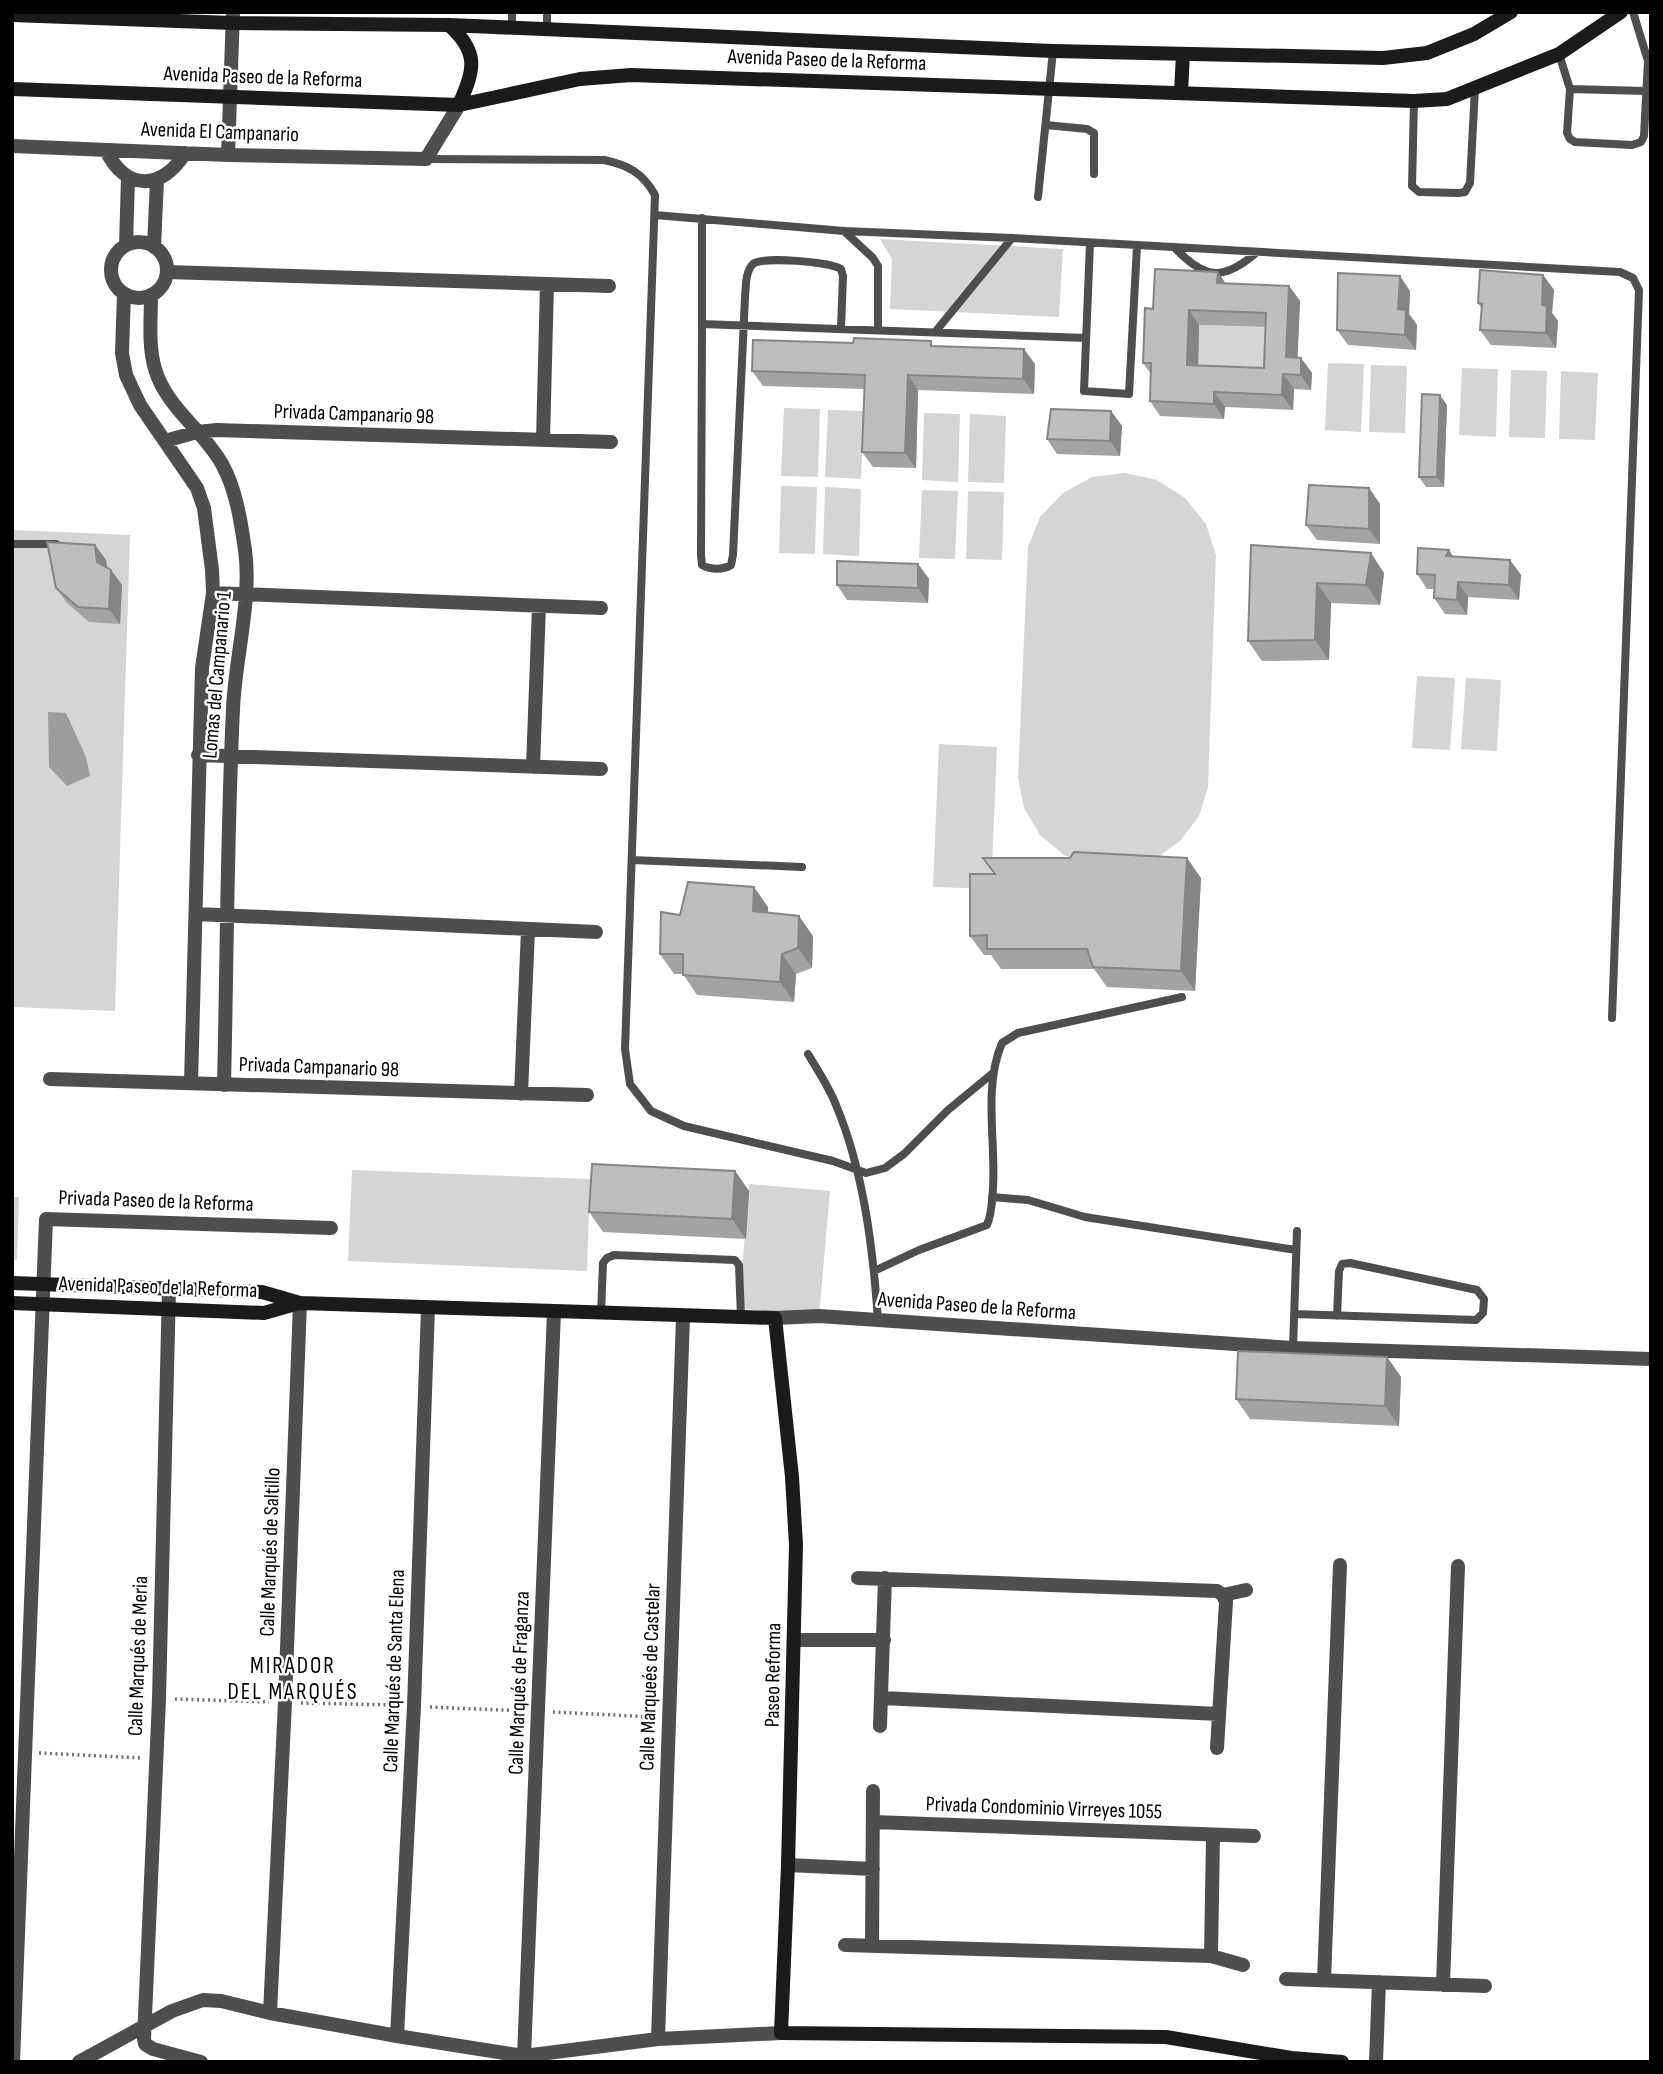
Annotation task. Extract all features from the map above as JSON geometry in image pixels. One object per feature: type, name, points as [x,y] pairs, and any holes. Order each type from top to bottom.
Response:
[{"type":"street","points":[[222,12],[233,18],[228,155]]},
{"type":"street","name":"Avenida Paseo de la Reforma","points":[[12,15],[449,19],[547,30],[1054,51],[1383,58],[1427,53],[1474,34],[1511,12]]},
{"type":"street","name":"Avenida Paseo de la Reforma","points":[[12,89],[459,105],[580,79],[631,75],[1414,101],[1447,99],[1559,54],[1621,12]]},
{"type":"street","points":[[426,159],[459,105],[467,87],[473,61],[465,39],[449,19]]},
{"type":"street","points":[[1181,92],[1183,54]]},
{"type":"street","name":"Avenida El Campanario","points":[[12,146],[228,155],[426,159]]},
{"type":"street","points":[[106,150],[111,161],[128,178],[138,181],[157,180],[174,169],[185,153]]},
{"type":"street","points":[[127,245],[128,178]]},
{"type":"street","points":[[154,247],[157,180]]},
{"type":"street","points":[[145,243],[154,247],[163,256],[167,272],[159,289],[151,295],[137,298],[124,294],[115,286],[111,275],[111,262],[117,252],[127,245],[145,243]]},
{"type":"street","points":[[167,272],[609,286]]},
{"type":"street","points":[[543,440],[547,284]]},
{"type":"street","name":"Lomas del Campanario 1","points":[[124,294],[122,353],[126,375],[140,405],[197,488],[204,508],[213,593],[202,668],[198,755],[197,914],[191,1083]]},
{"type":"street","name":"Lomas del Campanario 1","points":[[151,295],[151,345],[155,370],[170,399],[221,462],[233,490],[246,553],[245,595],[234,676],[224,1085]]},
{"type":"street","name":"Privada Campanario 98","points":[[164,441],[197,432],[611,443]]},
{"type":"street","points":[[213,593],[601,608]]},
{"type":"street","points":[[533,767],[538,606]]},
{"type":"street","points":[[198,755],[601,769]]},
{"type":"street","points":[[197,914],[596,932]]},
{"type":"street","points":[[521,1094],[528,930]]},
{"type":"street","name":"Privada Campanario 98","points":[[50,1079],[587,1095]]},
{"type":"street","name":"Privada Paseo de la Reforma","points":[[43,1284],[46,1219],[331,1228]]},
{"type":"street","name":"Avenida Paseo de la Reforma","points":[[12,1283],[262,1292],[300,1303],[683,1317],[819,1316],[1293,1348],[1651,1359]]},
{"type":"street","points":[[13,2062],[43,1284]]},
{"type":"street","name":"Calle Marqués de Meria","points":[[144,2025],[156,1758],[169,1289]]},
{"type":"street","name":"Avenida Paseo de la Reforma","points":[[12,1303],[264,1313],[300,1303]]},
{"type":"street","name":"Calle Marqués de Saltillo","points":[[270,2012],[300,1303]]},
{"type":"street","name":"Calle Marqués de Santa Elena","points":[[397,2036],[414,1706],[428,1308]]},
{"type":"street","name":"Calle Marqués de Fraganza","points":[[524,2056],[554,1312]]},
{"type":"street","name":"Calle Marqueés de Castelar","points":[[657,2039],[683,1317]]},
{"type":"street","name":"Paseo Reforma","points":[[775,1318],[796,1545],[781,2034]]},
{"type":"street","points":[[1324,1980],[1340,1565]]},
{"type":"street","points":[[1443,1984],[1458,1566]]},
{"type":"street","points":[[858,1578],[1217,1591],[1223,1595],[1226,1602],[1217,1748]]},
{"type":"street","points":[[880,1726],[886,1578]]},
{"type":"street","points":[[1223,1595],[1246,1590]]},
{"type":"street","points":[[795,1640],[884,1640]]},
{"type":"street","points":[[882,1698],[1219,1714]]},
{"type":"street","points":[[872,1946],[873,1791]]},
{"type":"street","name":"Privada Condominio Virreyes 1055","points":[[873,1822],[1254,1836]]},
{"type":"street","points":[[1211,1956],[1213,1836]]},
{"type":"street","points":[[788,1865],[873,1869]]},
{"type":"street","points":[[845,1945],[1211,1956],[1243,1965]]},
{"type":"street","points":[[1286,1979],[1485,1986]]},
{"type":"street","points":[[1376,2062],[1379,1983]]},
{"type":"street","points":[[79,2062],[180,2007],[204,2000],[221,2001],[397,2036],[524,2056],[657,2039],[781,2034],[1167,2037],[1292,2059],[1342,2062]]},
{"type":"street","points":[[144,2025],[145,2044],[153,2049],[201,2062]]},
{"type":"lane","points":[[512,12],[512,28]]},
{"type":"lane","points":[[547,12],[547,30]]},
{"type":"lane","points":[[1559,54],[1570,89],[1567,133],[1570,139],[1576,142],[1632,145],[1641,142],[1644,136],[1647,61],[1645,46],[1633,12]]},
{"type":"lane","points":[[1038,197],[1054,51]]},
{"type":"lane","points":[[1414,101],[1412,186],[1419,192],[1465,192],[1469,183],[1475,88]]},
{"type":"lane","points":[[1570,89],[1646,91]]},
{"type":"lane","points":[[1046,125],[1087,129],[1094,133],[1094,173]]},
{"type":"lane","points":[[426,159],[604,160],[622,164],[642,176],[655,195],[625,1049],[631,1084],[650,1111],[684,1126],[833,1161],[866,1173],[885,1168],[904,1154],[948,1110],[993,1073]]},
{"type":"lane","points":[[655,215],[844,231],[1620,272],[1633,278],[1639,290],[1612,1018]]},
{"type":"lane","points":[[702,218],[701,555],[702,565],[708,569],[731,565],[747,275],[753,264],[760,261],[801,261],[834,264],[841,269],[841,328]]},
{"type":"lane","points":[[844,231],[878,266],[878,329]]},
{"type":"lane","points":[[936,331],[1012,238]]},
{"type":"lane","points":[[1090,243],[1084,391],[1129,394],[1137,246]]},
{"type":"lane","points":[[1175,248],[1191,266],[1205,272],[1222,273],[1235,269],[1257,252]]},
{"type":"lane","points":[[702,324],[1086,338]]},
{"type":"lane","points":[[12,544],[60,544]]},
{"type":"lane","points":[[632,860],[802,867]]},
{"type":"lane","points":[[874,1271],[919,1250],[987,1225],[992,1197],[993,1073],[1002,1043],[1018,1033],[1182,997]]},
{"type":"lane","points":[[808,1054],[837,1107],[857,1171],[874,1271],[878,1320]]},
{"type":"lane","points":[[992,1197],[1028,1200],[1085,1217],[1296,1250]]},
{"type":"lane","points":[[1293,1348],[1297,1231]]},
{"type":"lane","points":[[601,1314],[603,1263],[614,1255],[735,1260],[739,1265],[741,1318]]},
{"type":"lane","points":[[1294,1314],[1337,1316],[1476,1320],[1483,1313],[1484,1299],[1477,1290],[1350,1263],[1342,1264],[1339,1271],[1337,1316]]},
{"type":"path","points":[[24,1752],[156,1758]]},
{"type":"shaded area","points":[[880,239],[1063,249],[1059,317],[890,309],[892,259]]},
{"type":"shaded area","points":[[1199,325],[1276,328],[1275,383],[1198,380]]},
{"type":"shaded area","points":[[1328,363],[1364,364],[1361,432],[1325,430]]},
{"type":"shaded area","points":[[1371,365],[1407,366],[1405,433],[1369,432]]},
{"type":"shaded area","points":[[1462,368],[1498,369],[1496,437],[1459,435]]},
{"type":"shaded area","points":[[1511,370],[1547,371],[1545,438],[1509,437]]},
{"type":"shaded area","points":[[1561,371],[1598,373],[1595,440],[1559,439]]},
{"type":"shaded area","points":[[784,408],[820,409],[818,477],[781,476]]},
{"type":"shaded area","points":[[828,410],[864,411],[861,479],[825,477]]},
{"type":"shaded area","points":[[924,413],[960,414],[958,482],[922,480]]},
{"type":"shaded area","points":[[970,414],[1006,416],[1004,483],[968,482]]},
{"type":"shaded area","points":[[1125,473],[1157,480],[1185,498],[1206,524],[1216,555],[1208,787],[1199,816],[1180,841],[1155,859],[1093,867],[1064,855],[1040,835],[1024,808],[1018,778],[1028,547],[1040,517],[1063,493],[1092,477]]},
{"type":"shaded area","points":[[781,486],[817,487],[815,554],[779,553]]},
{"type":"shaded area","points":[[825,487],[861,489],[859,556],[823,554]]},
{"type":"shaded area","points":[[922,490],[958,491],[955,559],[919,558]]},
{"type":"shaded area","points":[[968,491],[1004,492],[1002,560],[966,559]]},
{"type":"shaded area","points":[[12,530],[130,535],[115,1011],[12,1007]]},
{"type":"shaded area","points":[[1417,676],[1455,678],[1450,750],[1412,748]]},
{"type":"shaded area","points":[[1466,678],[1501,680],[1497,751],[1461,749]]},
{"type":"shaded area","points":[[48,712],[66,713],[86,757],[90,776],[67,786],[49,767]]},
{"type":"shaded area","points":[[939,744],[997,747],[991,889],[933,887]]},
{"type":"shaded area","points":[[352,1170],[590,1179],[587,1271],[348,1261]]},
{"type":"shaded area","points":[[749,1184],[830,1191],[819,1316],[739,1309]]},
{"type":"shaded area","points":[[12,1197],[19,1197],[17,1260],[12,1259]]},
{"type":"building","points":[[1155,269],[1218,272],[1217,283],[1289,286],[1286,357],[1301,358],[1301,375],[1283,374],[1282,395],[1214,392],[1214,404],[1150,401],[1151,363],[1143,363],[1145,308],[1153,309]],"holes":[[[1189,310],[1266,313],[1264,368],[1187,365]]]},
{"type":"building","points":[[1480,270],[1543,275],[1542,305],[1547,306],[1546,333],[1480,330]]},
{"type":"building","points":[[1338,273],[1400,276],[1398,309],[1406,310],[1405,335],[1337,330]]},
{"type":"building","points":[[854,338],[931,341],[931,346],[1024,349],[1023,379],[908,375],[905,453],[862,452],[865,375],[752,371],[753,340],[853,343]]},
{"type":"building","points":[[1422,394],[1440,395],[1437,477],[1419,477]]},
{"type":"building","points":[[1051,409],[1111,411],[1110,441],[1047,439]]},
{"type":"building","points":[[1309,485],[1369,488],[1369,529],[1306,525]]},
{"type":"building","points":[[47,542],[95,545],[97,562],[111,570],[109,609],[78,607],[56,588]]},
{"type":"building","points":[[1251,545],[1371,553],[1366,585],[1317,583],[1315,640],[1248,641]]},
{"type":"building","points":[[1418,548],[1449,550],[1446,556],[1510,560],[1509,585],[1458,582],[1457,600],[1434,598],[1435,575],[1417,574]]},
{"type":"building","points":[[837,561],[918,564],[918,588],[837,585]]},
{"type":"building","points":[[1074,852],[1187,858],[1181,971],[1093,967],[1087,949],[987,949],[987,935],[970,936],[970,874],[995,874],[983,858],[1070,858]]},
{"type":"building","points":[[688,882],[754,887],[753,911],[799,916],[798,948],[782,954],[780,982],[683,975],[683,954],[660,954],[661,912],[680,915]]},
{"type":"building","points":[[592,1164],[735,1171],[732,1219],[589,1212]]},
{"type":"building","points":[[1238,1351],[1387,1357],[1385,1406],[1236,1399]]},
{"type":"district","name":"MIRADOR DEL MARQUÉS","points":[[293,1679]]}]
